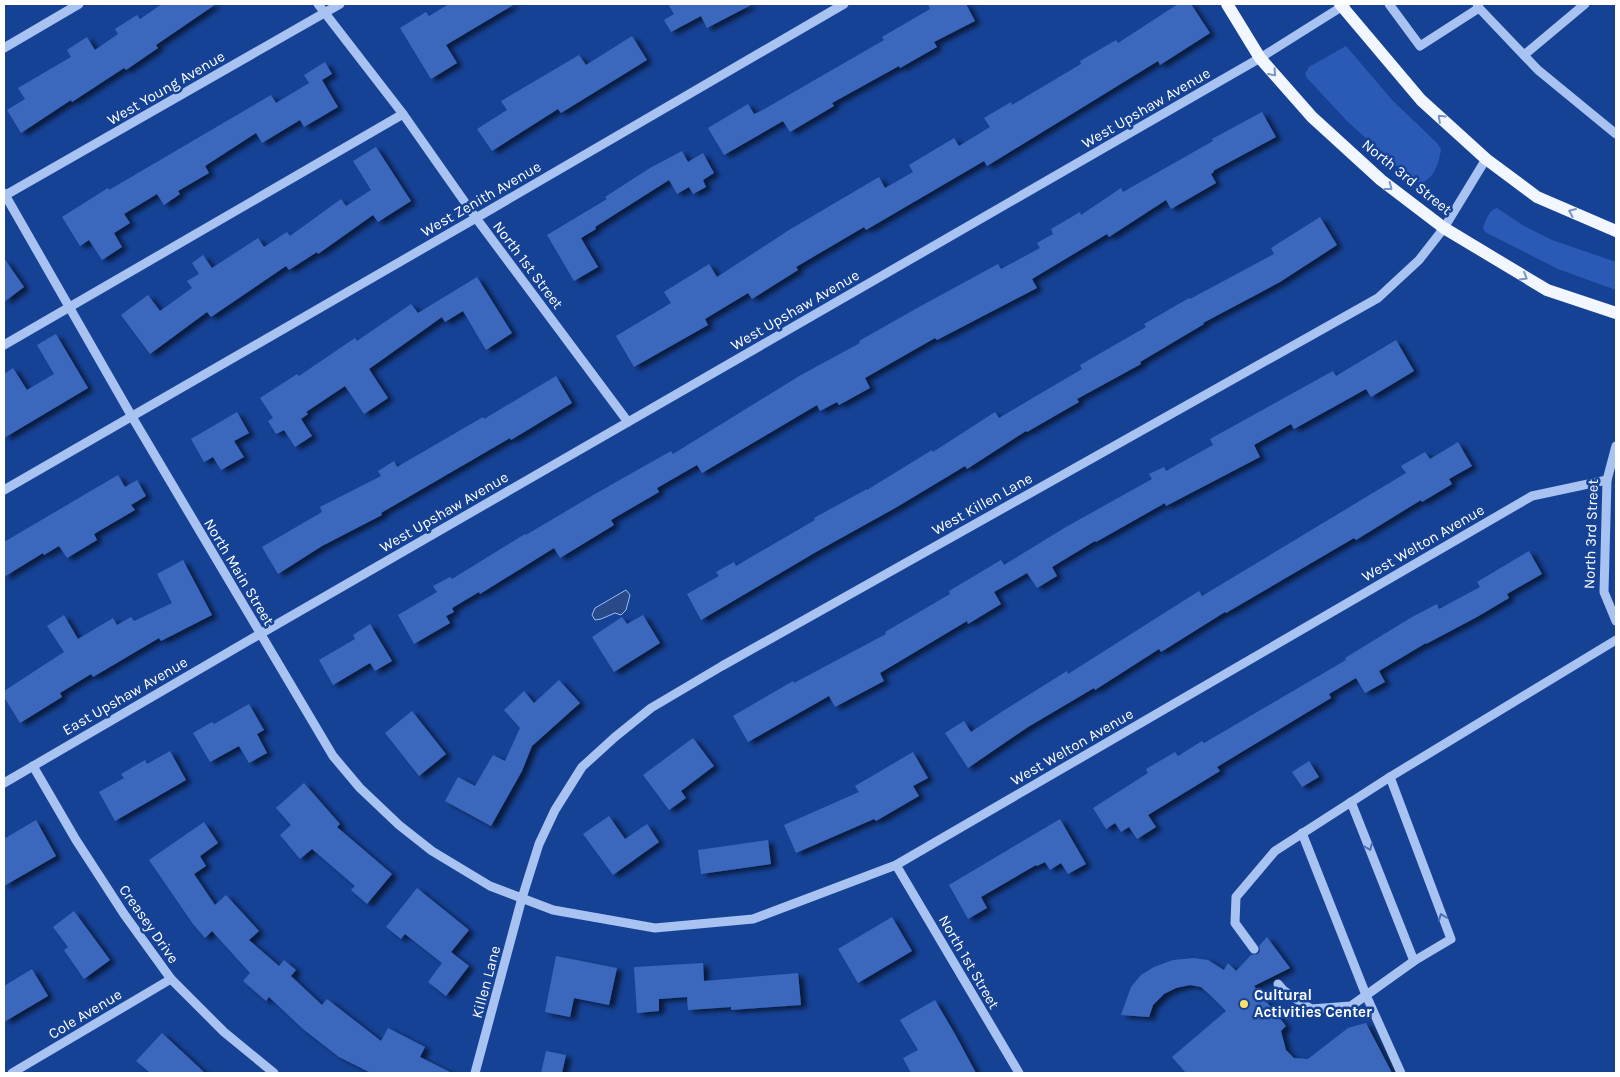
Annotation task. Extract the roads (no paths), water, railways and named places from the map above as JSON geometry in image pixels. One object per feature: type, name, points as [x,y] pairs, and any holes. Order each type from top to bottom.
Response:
[{"type":"main road","name":"North 3rd Street","points":[[1227,4],[1260,58],[1312,117],[1381,180],[1444,228],[1547,290],[1616,313]]},
{"type":"main road","points":[[1343,5],[1421,100],[1486,159],[1538,197],[1616,231]]},
{"type":"street","points":[[4,48],[79,4]]},
{"type":"street","name":"North 1st Street","points":[[318,4],[403,114],[476,218],[628,422]]},
{"type":"street","name":"West Young Avenue","points":[[4,195],[340,4]]},
{"type":"street","name":"West Zenith Avenue","points":[[4,490],[844,4]]},
{"type":"street","points":[[1389,4],[1420,46],[1478,6],[1538,70],[1616,134]]},
{"type":"street","points":[[1524,55],[1585,4]]},
{"type":"street","name":"West Upshaw Avenue","points":[[260,634],[1260,58],[1343,5]]},
{"type":"street","points":[[4,345],[403,114]]},
{"type":"street","name":"West Killen Lane","points":[[522,898],[539,844],[555,810],[582,767],[651,708],[729,662],[1378,298],[1418,260],[1444,228],[1486,159]]},
{"type":"street","name":"North Main Street","points":[[4,195],[131,415],[333,756],[360,788],[399,825],[432,851],[490,886],[522,898]]},
{"type":"street","name":"North 3rd Street","points":[[1616,446],[1607,480],[1604,592],[1616,621]]},
{"type":"street","name":"West Welton Avenue","points":[[522,898],[554,910],[656,928],[753,919],[896,865],[1532,496],[1607,480]]},
{"type":"street","name":"East Upshaw Avenue","points":[[4,783],[260,634]]},
{"type":"street","points":[[1254,948],[1235,923],[1236,897],[1275,851],[1390,777],[1616,640]]},
{"type":"street","name":"Creasey Drive","points":[[33,766],[124,914],[171,979],[224,1032],[274,1073]]},
{"type":"street","points":[[1278,984],[1283,990],[1310,1009],[1351,1006],[1414,961],[1451,939],[1390,777]]},
{"type":"street","points":[[1351,802],[1414,961]]},
{"type":"street","points":[[1302,834],[1366,995],[1401,1073]]},
{"type":"street","name":"North 1st Street","points":[[896,865],[1019,1073]]},
{"type":"street","name":"Killen Lane","points":[[475,1073],[522,898]]},
{"type":"street","name":"Cole Avenue","points":[[12,1073],[171,979]]},
{"type":"place","name":"Cultural Activities Center","points":[[1244,1004]]}]
